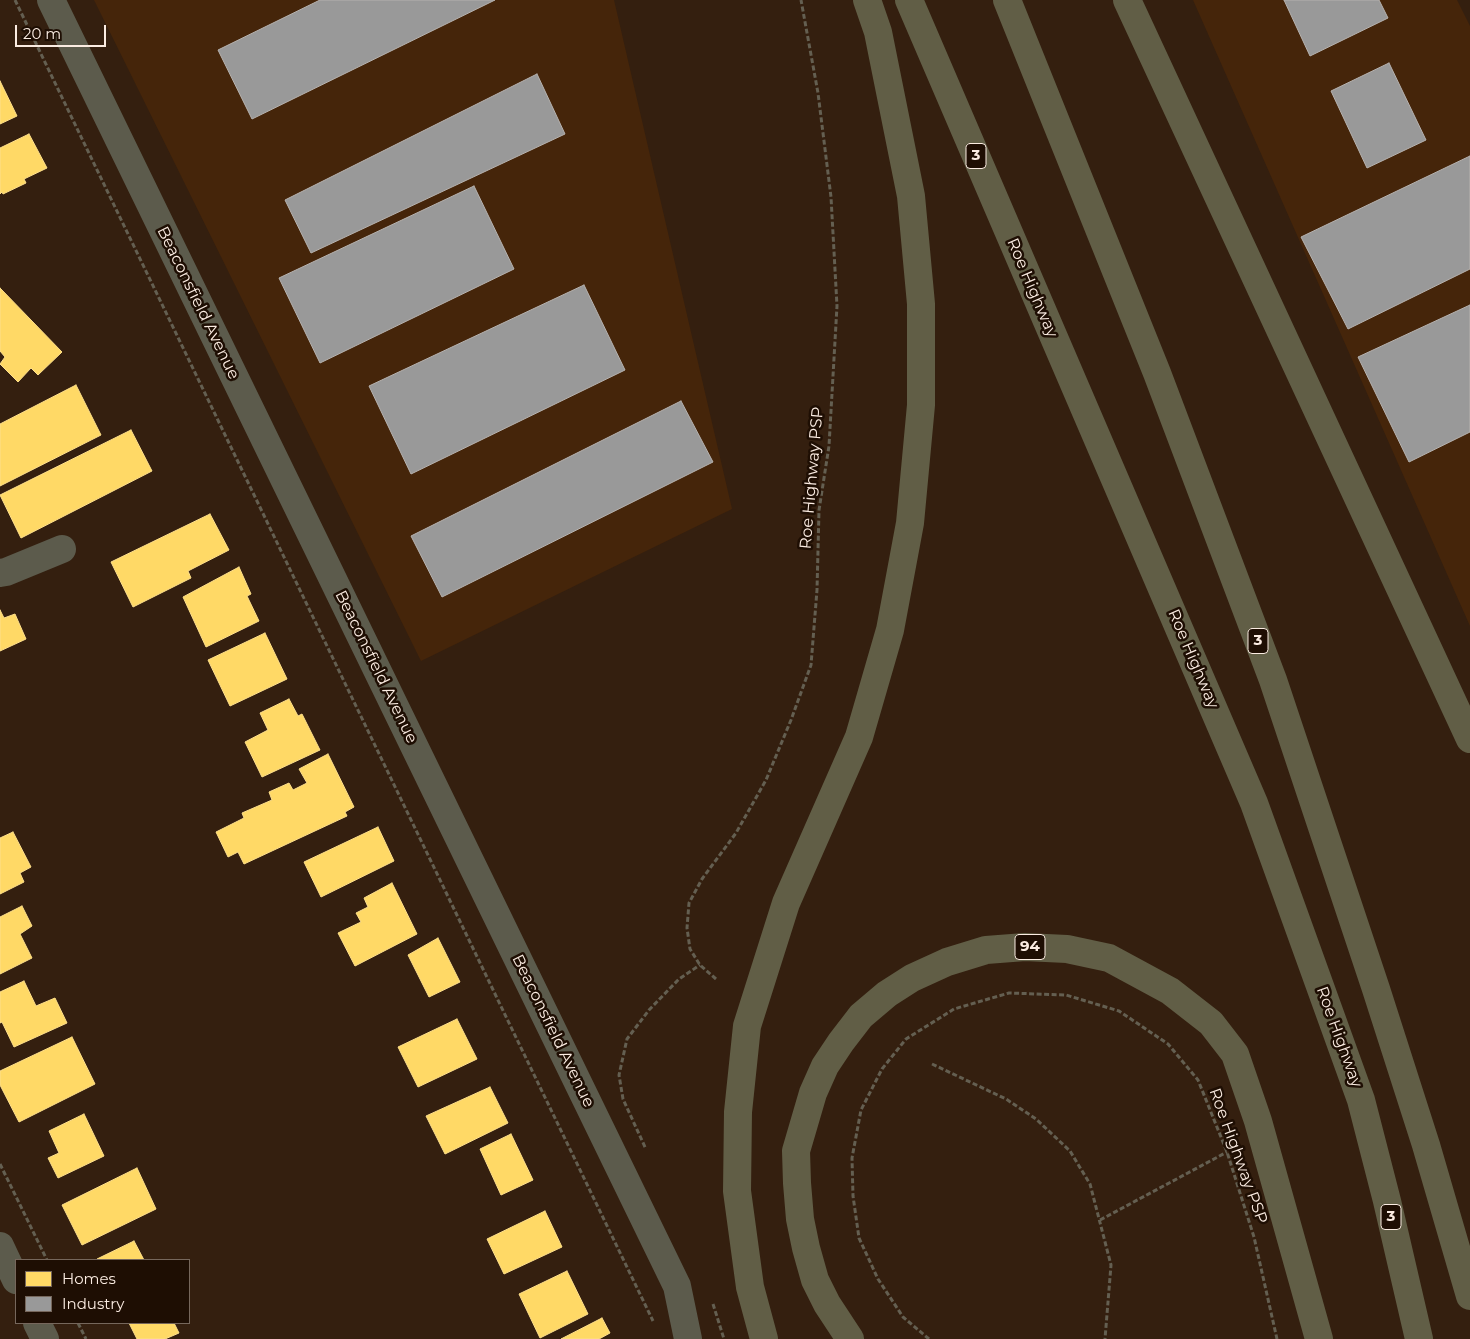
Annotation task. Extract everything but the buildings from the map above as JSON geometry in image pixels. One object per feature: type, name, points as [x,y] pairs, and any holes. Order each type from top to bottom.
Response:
[{"type":"highway","points":[[764,1339],[750,1287],[737,1191],[738,1112],[747,1026],[786,903],[859,737],[890,630],[910,523],[921,405],[921,304],[911,196],[878,32],[867,0]]},
{"type":"highway","name":"Roe Highway","points":[[909,0],[1254,803],[1361,1100],[1419,1337]]},
{"type":"highway","name":"3","points":[[1007,0],[1157,373],[1273,680],[1379,998],[1426,1145],[1470,1296]]},
{"type":"highway","points":[[1127,0],[1470,738]]},
{"type":"highway","name":"94","points":[[850,1339],[827,1304],[815,1280],[800,1219],[796,1151],[813,1093],[825,1066],[840,1042],[861,1016],[887,994],[912,978],[947,962],[986,950],[1025,947],[1067,949],[1109,958],[1170,991],[1212,1023],[1235,1054],[1258,1121],[1320,1339]]},
{"type":"street","name":"Beaconsfield Avenue","points":[[51,0],[677,1286],[688,1339]]},
{"type":"street","points":[[0,573],[62,549]]},
{"type":"street","points":[[0,1246],[15,1278]]},
{"type":"street","points":[[38,1324],[45,1339]]},
{"type":"path","points":[[15,0],[657,1330]]},
{"type":"path","name":"Roe Highway PSP","points":[[716,979],[700,965],[690,949],[686,928],[689,903],[702,879],[736,833],[766,780],[791,720],[811,665],[818,590],[818,510],[829,446],[837,306],[831,197],[818,93],[801,0]]},
{"type":"path","points":[[647,1152],[623,1100],[619,1075],[627,1039],[649,1010],[673,986],[700,965]]},
{"type":"path","name":"Roe Highway PSP","points":[[929,1339],[903,1316],[878,1279],[858,1238],[853,1196],[852,1158],[861,1110],[882,1069],[906,1040],[954,1009],[1009,992],[1066,995],[1119,1011],[1168,1044],[1198,1080],[1227,1152],[1254,1237],[1277,1339]]},
{"type":"path","points":[[932,1064],[1006,1099],[1042,1126],[1070,1151],[1090,1184],[1111,1265],[1105,1339]]},
{"type":"path","points":[[1100,1220],[1227,1152]]},
{"type":"path","points":[[0,1164],[47,1259]]},
{"type":"path","points":[[710,1296],[724,1339]]},
{"type":"path","points":[[78,1324],[86,1339]]},
{"type":"shaded area","points":[[94,0],[614,0],[732,509],[421,661]]},
{"type":"shaded area","points":[[1193,0],[1457,0],[1470,26],[1470,626]]}]
